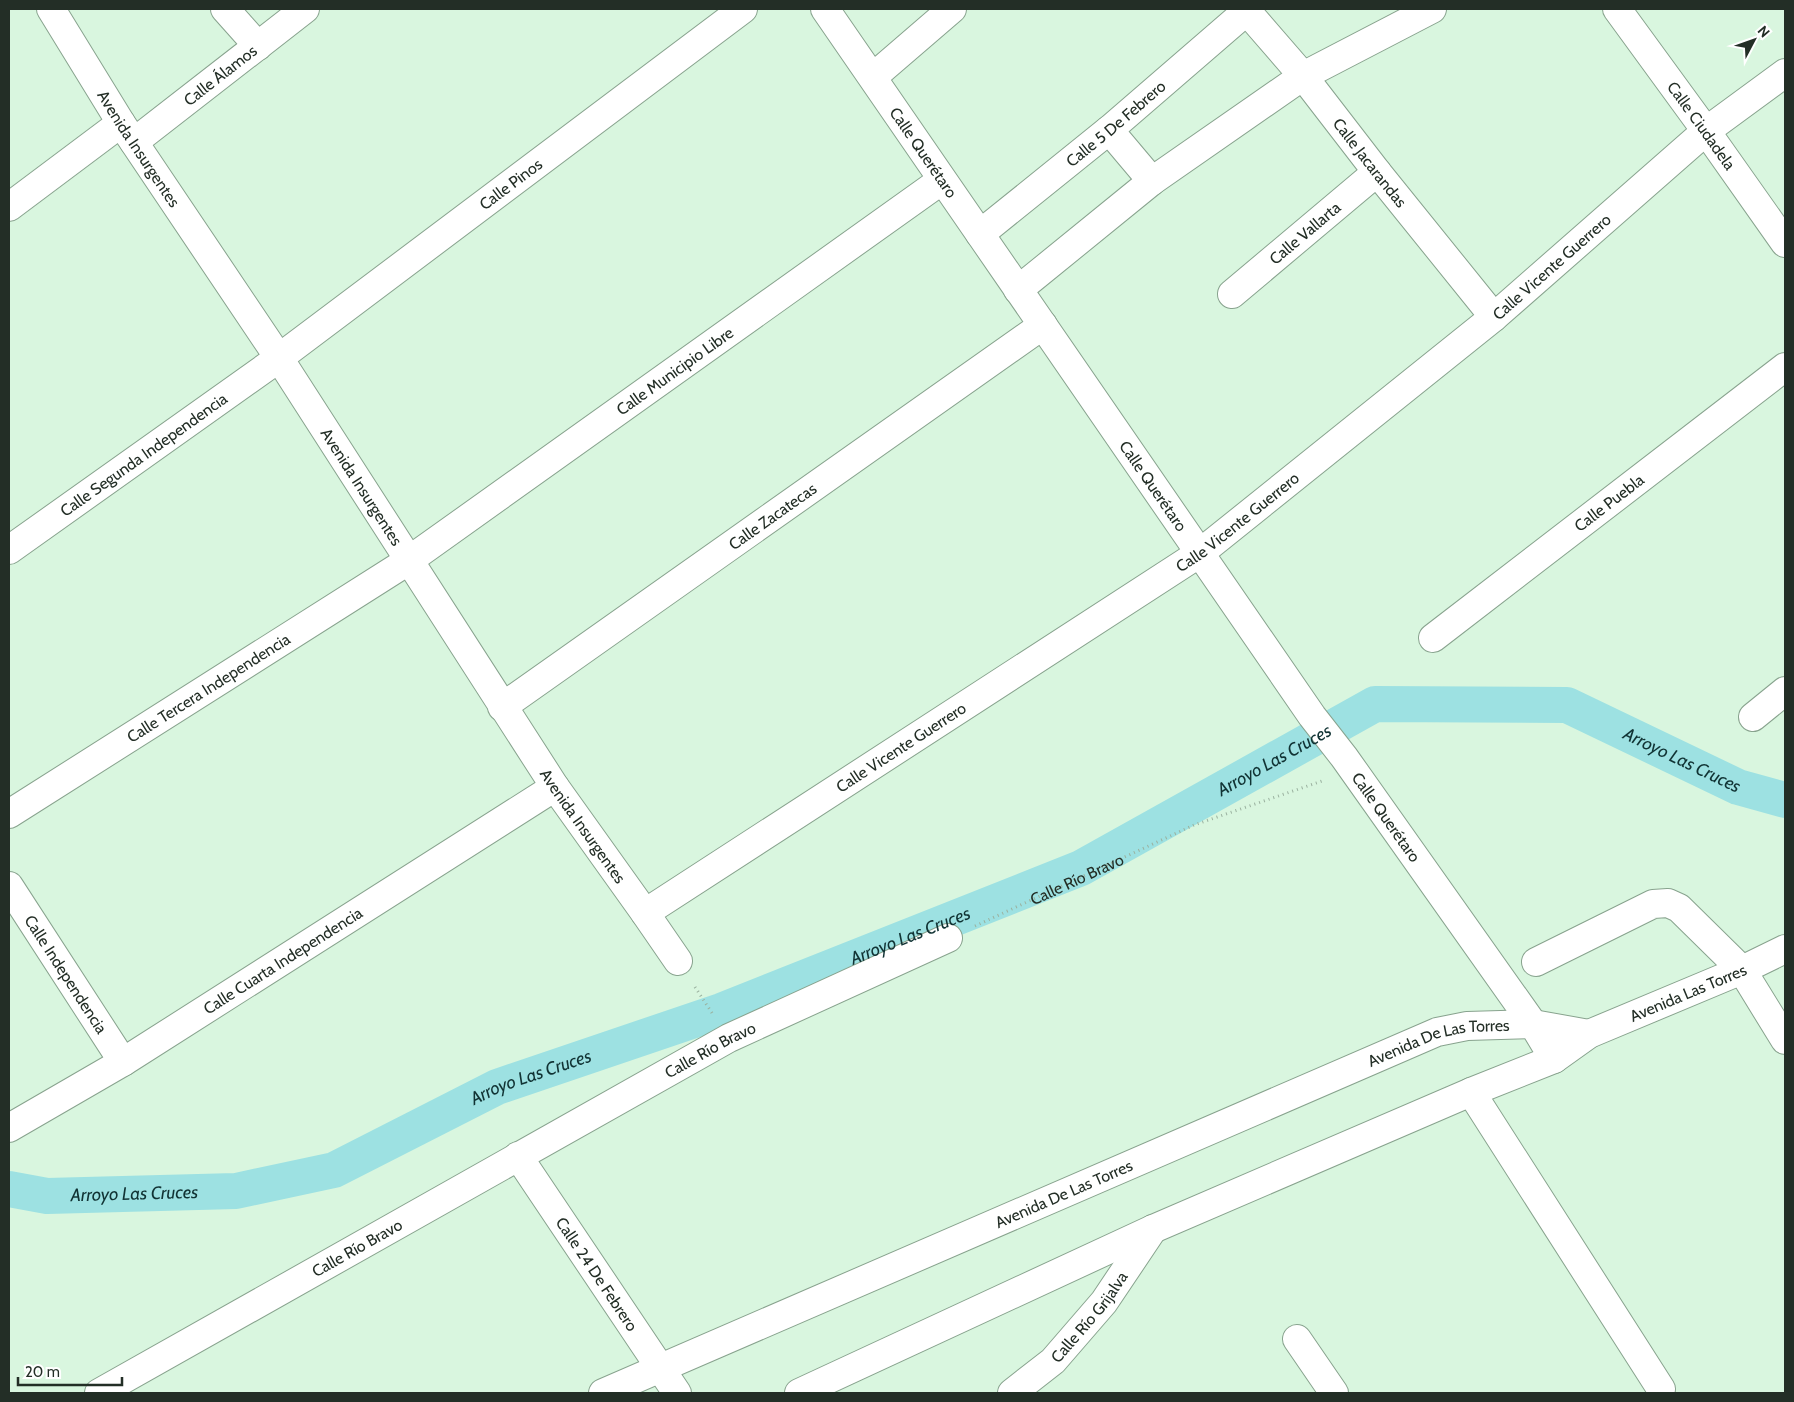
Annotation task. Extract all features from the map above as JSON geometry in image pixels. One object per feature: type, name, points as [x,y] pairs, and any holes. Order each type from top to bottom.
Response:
[{"type":"street","name":"Avenida Insurgentes","points":[[51,9],[128,133],[278,358],[554,787],[678,961]]},
{"type":"street","points":[[225,9],[258,46]]},
{"type":"street","name":"Calle Álamos","points":[[9,207],[128,133],[258,46],[305,9]]},
{"type":"street","name":"Calle Pinos","points":[[278,358],[743,9]]},
{"type":"street","name":"Calle Querétaro","points":[[825,9],[1312,716],[1348,763],[1532,1024],[1554,1059]]},
{"type":"street","points":[[873,77],[952,9]]},
{"type":"street","points":[[1018,290],[1152,181],[1303,76],[1432,9]]},
{"type":"street","name":"Calle Ciudadela","points":[[1617,9],[1785,244]]},
{"type":"street","name":"Calle Jacarandas","points":[[1247,10],[1303,76],[1377,172],[1494,317]]},
{"type":"street","name":"Calle 5 De Febrero","points":[[980,234],[1110,130],[1247,10]]},
{"type":"street","name":"Calle Vicente Guerrero","points":[[645,913],[1200,553],[1494,317],[1706,131],[1785,73]]},
{"type":"street","points":[[1110,130],[1152,181]]},
{"type":"street","name":"Calle Vallarta","points":[[1232,294],[1377,172]]},
{"type":"street","name":"Calle Municipio Libre","points":[[408,561],[942,180]]},
{"type":"street","name":"Calle Zacatecas","points":[[502,707],[1043,325]]},
{"type":"street","name":"Calle Segunda Independencia","points":[[9,550],[278,358]]},
{"type":"street","name":"Calle Puebla","points":[[1433,638],[1785,367]]},
{"type":"street","name":"Calle Tercera Independencia","points":[[9,814],[408,561]]},
{"type":"street","points":[[1753,717],[1785,691]]},
{"type":"street","name":"Calle Cuarta Independencia","points":[[9,1128],[123,1062],[554,787]]},
{"type":"street","name":"Calle Independencia","points":[[9,886],[123,1062]]},
{"type":"street","points":[[1536,962],[1653,904],[1668,903],[1680,908],[1742,970],[1785,1040]]},
{"type":"street","name":"Calle Río Bravo","points":[[98,1393],[729,1038],[948,938]]},
{"type":"street","name":"Avenida Las Torres","points":[[1554,1059],[1589,1034],[1742,970],[1785,949]]},
{"type":"street","points":[[1532,1024],[1589,1034]]},
{"type":"street","name":"Avenida De Las Torres","points":[[603,1393],[1437,1032],[1467,1026],[1532,1024]]},
{"type":"street","points":[[799,1393],[1153,1229],[1471,1092],[1554,1059]]},
{"type":"street","points":[[1471,1092],[1661,1389]]},
{"type":"street","name":"Calle 24 De Febrero","points":[[518,1156],[677,1393]]},
{"type":"street","name":"Calle Río Grijalva","points":[[1012,1393],[1053,1361],[1098,1309],[1153,1229]]},
{"type":"street","points":[[1297,1339],[1334,1393]]},
{"type":"path","name":"Calle Río Bravo","points":[[948,938],[1194,825],[1348,763]]},
{"type":"path","points":[[678,961],[717,1019]]},
{"type":"waterway","name":"Arroyo Las Cruces","points":[[9,1189],[47,1196],[236,1191],[334,1170],[497,1087],[721,1011],[1081,868],[1375,704],[1567,705],[1738,787],[1785,800]]}]
